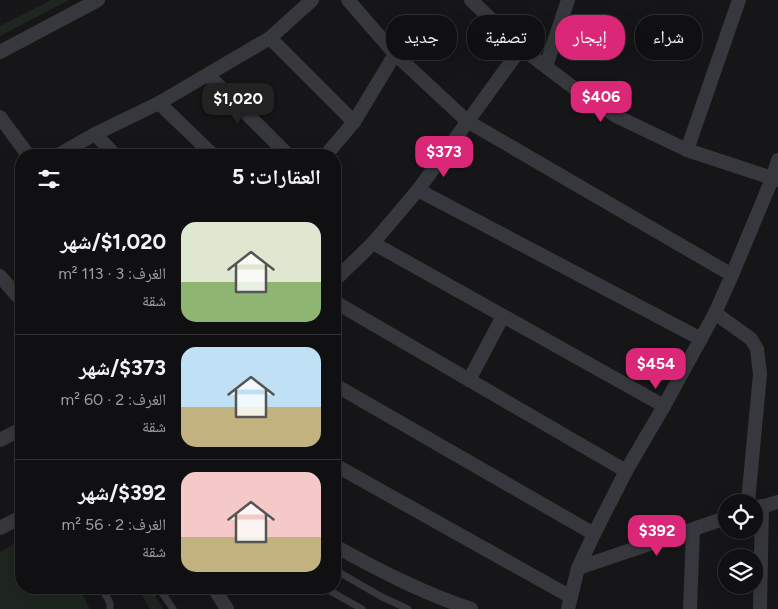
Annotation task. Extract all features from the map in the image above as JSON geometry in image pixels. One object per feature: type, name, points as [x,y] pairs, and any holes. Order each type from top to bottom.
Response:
[{"type":"street","points":[[0,52],[98,0]]},
{"type":"street","points":[[69,149],[159,103],[270,38],[312,0]]},
{"type":"street","points":[[348,0],[386,44]]},
{"type":"street","points":[[471,0],[486,7]]},
{"type":"street","points":[[546,66],[568,0]]},
{"type":"street","points":[[687,150],[739,0]]},
{"type":"street","points":[[270,38],[354,122]]},
{"type":"street","points":[[331,149],[354,122],[391,60]]},
{"type":"street","points":[[401,60],[467,121],[732,275]]},
{"type":"street","points":[[341,274],[372,244],[418,190],[512,60]]},
{"type":"street","points":[[538,60],[590,100],[611,113],[687,150],[775,180]]},
{"type":"street","points":[[208,75],[282,149]]},
{"type":"street","points":[[159,103],[207,149]]},
{"type":"street","points":[[0,117],[24,149]]},
{"type":"street","points":[[95,134],[109,149]]},
{"type":"street","points":[[341,469],[569,603],[578,568],[594,534],[626,471],[715,313],[775,180],[778,160]]},
{"type":"street","points":[[418,190],[700,339]]},
{"type":"street","points":[[372,244],[664,406]]},
{"type":"street","points":[[0,276],[15,293]]},
{"type":"street","points":[[341,306],[626,471]]},
{"type":"street","points":[[715,313],[751,339],[757,349],[760,374],[755,494]]},
{"type":"street","points":[[468,380],[503,316]]},
{"type":"street","points":[[341,388],[594,534]]},
{"type":"street","points":[[763,505],[778,502]]},
{"type":"street","points":[[0,528],[15,520]]},
{"type":"street","points":[[578,568],[718,521]]},
{"type":"street","points":[[690,609],[693,530]]},
{"type":"street","points":[[757,539],[760,609]]},
{"type":"street","points":[[341,549],[384,573],[443,600],[471,609]]},
{"type":"street","points":[[220,598],[237,609]]},
{"type":"lane","points":[[341,573],[382,597],[408,609]]},
{"type":"lane","points":[[105,594],[110,603],[110,609]]},
{"type":"lane","points":[[163,594],[173,609]]},
{"type":"lane","points":[[336,594],[362,609]]},
{"type":"green space","points":[[51,0],[69,0],[0,36],[0,26]]},
{"type":"green space","points":[[15,543],[15,594],[82,594],[90,609],[0,609],[0,552]]},
{"type":"green space","points":[[141,594],[154,594],[163,609],[150,609]]}]
